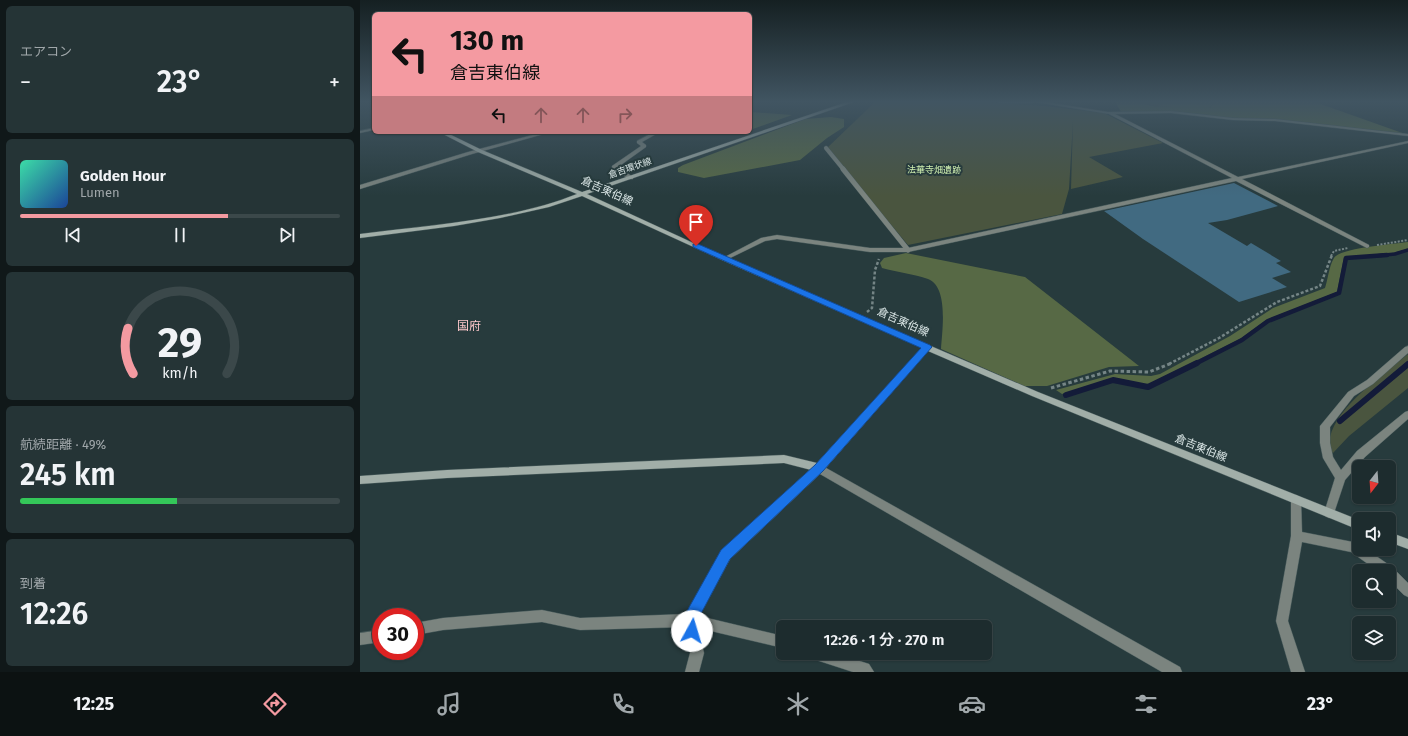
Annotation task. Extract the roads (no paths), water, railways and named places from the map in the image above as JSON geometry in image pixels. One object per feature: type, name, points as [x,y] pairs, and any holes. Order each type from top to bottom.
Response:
[{"type":"main road","name":"倉吉環状線","points":[[360,236],[509,216],[547,206],[761,133]]},
{"type":"main road","name":"倉吉東伯線","points":[[445,134],[480,151],[582,194],[724,259],[861,317],[1035,394],[1352,522]]},
{"type":"main road","points":[[360,480],[447,474],[784,459],[819,468],[927,347]]},
{"type":"main road","points":[[1396,540],[1408,544]]},
{"type":"street","points":[[1147,133],[1367,246]]},
{"type":"street","points":[[1393,133],[1408,135]]},
{"type":"street","points":[[360,187],[542,134]]},
{"type":"street","points":[[631,178],[614,167],[644,146],[639,142],[655,134]]},
{"type":"street","points":[[724,259],[763,239],[777,237],[870,250],[908,250],[1234,178],[1408,142]]},
{"type":"street","points":[[1340,478],[1328,458],[1325,443],[1325,426],[1351,394],[1370,382],[1408,349]]},
{"type":"street","points":[[1329,513],[1340,478],[1361,454],[1408,414]]},
{"type":"street","points":[[692,672],[697,653],[690,620],[726,555],[819,468],[1175,672]]},
{"type":"street","points":[[1296,500],[1297,536],[1282,621],[1298,672]]},
{"type":"street","points":[[1297,536],[1354,547],[1378,564]]},
{"type":"street","points":[[1396,579],[1408,591]]},
{"type":"street","points":[[424,627],[443,624],[542,616],[580,624],[690,620],[776,640]]},
{"type":"street","points":[[360,640],[372,638]]},
{"type":"street","points":[[835,660],[867,672]]},
{"type":"lane","points":[[826,148],[908,250]]},
{"type":"waterway","points":[[1380,256],[1395,254],[1408,250]]},
{"type":"waterway","points":[[1380,256],[1387,255]]},
{"type":"waterway","points":[[1375,256],[1380,256]]},
{"type":"waterway","points":[[1196,364],[1242,340],[1268,321],[1339,293],[1346,258],[1380,256]]},
{"type":"waterway","points":[[1066,395],[1113,380],[1148,387],[1196,364]]},
{"type":"waterway","points":[[1340,421],[1408,364]]},
{"type":"district","name":"国府","points":[[469,326]]},
{"type":"park label","name":"法華寺畑遺跡","points":[[934,170]]}]
